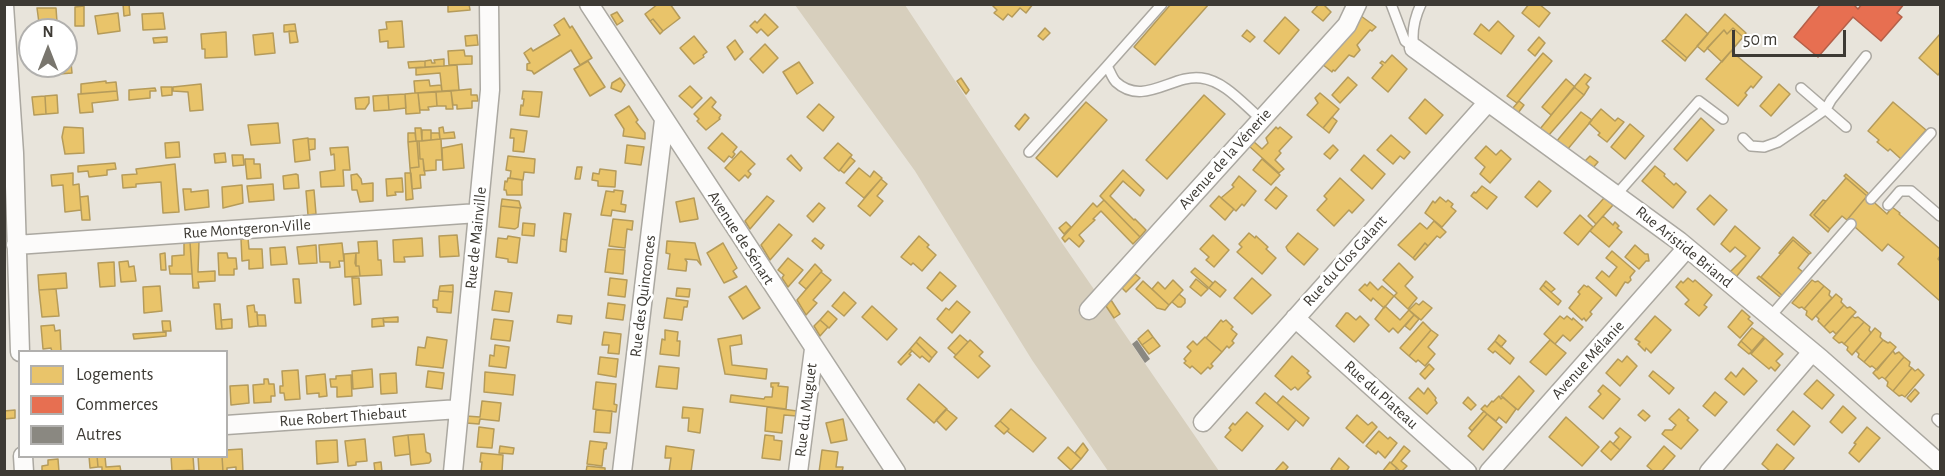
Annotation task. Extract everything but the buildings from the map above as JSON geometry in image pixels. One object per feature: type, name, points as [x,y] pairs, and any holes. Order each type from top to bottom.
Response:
[{"type":"street","name":"Rue de Mainville","points":[[453,471],[490,90],[489,4]]},
{"type":"street","name":"Avenue de Sénart","points":[[589,4],[896,471]]},
{"type":"street","name":"Avenue de la Vénerie","points":[[1089,310],[1347,25],[1357,4]]},
{"type":"street","points":[[4,5],[9,153],[16,245],[20,350]]},
{"type":"street","name":"Rue Aristide Briand","points":[[1414,48],[1617,194],[1687,248],[1941,464]]},
{"type":"street","name":"Rue du Clos Galant","points":[[1203,422],[1488,102]]},
{"type":"street","name":"Rue des Quinconces","points":[[622,471],[664,120]]},
{"type":"street","name":"Rue Montgeron-Ville","points":[[16,245],[478,213]]},
{"type":"street","name":"Avenue Mélanie","points":[[1489,471],[1687,248]]},
{"type":"street","name":"Rue du Plateau","points":[[1295,318],[1467,471]]},
{"type":"street","name":"Rue du Muguet","points":[[798,471],[814,349]]},
{"type":"street","points":[[1709,471],[1812,352]]},
{"type":"street","name":"Rue Robert Thiebaut","points":[[228,425],[459,409]]},
{"type":"lane","points":[[1029,152],[1162,4]]},
{"type":"lane","name":"Rue Aristide Briand","points":[[1391,4],[1406,41],[1414,48]]},
{"type":"lane","points":[[1414,48],[1412,37],[1415,18],[1421,4]]},
{"type":"lane","points":[[1743,138],[1751,146],[1764,147],[1778,142],[1826,109],[1866,56]]},
{"type":"lane","points":[[1107,66],[1115,82],[1132,91],[1154,90],[1199,77],[1220,83],[1261,119]]},
{"type":"lane","points":[[1801,88],[1846,127]]},
{"type":"lane","points":[[1617,194],[1700,101],[1723,119]]},
{"type":"lane","points":[[1872,199],[1931,133]]},
{"type":"lane","points":[[1887,205],[1900,191],[1911,191],[1941,216]]},
{"type":"lane","points":[[1770,317],[1851,224]]},
{"type":"shaded area","points":[[795,5],[905,5],[1060,240],[1219,471],[1108,471],[1032,360],[915,171]]}]
